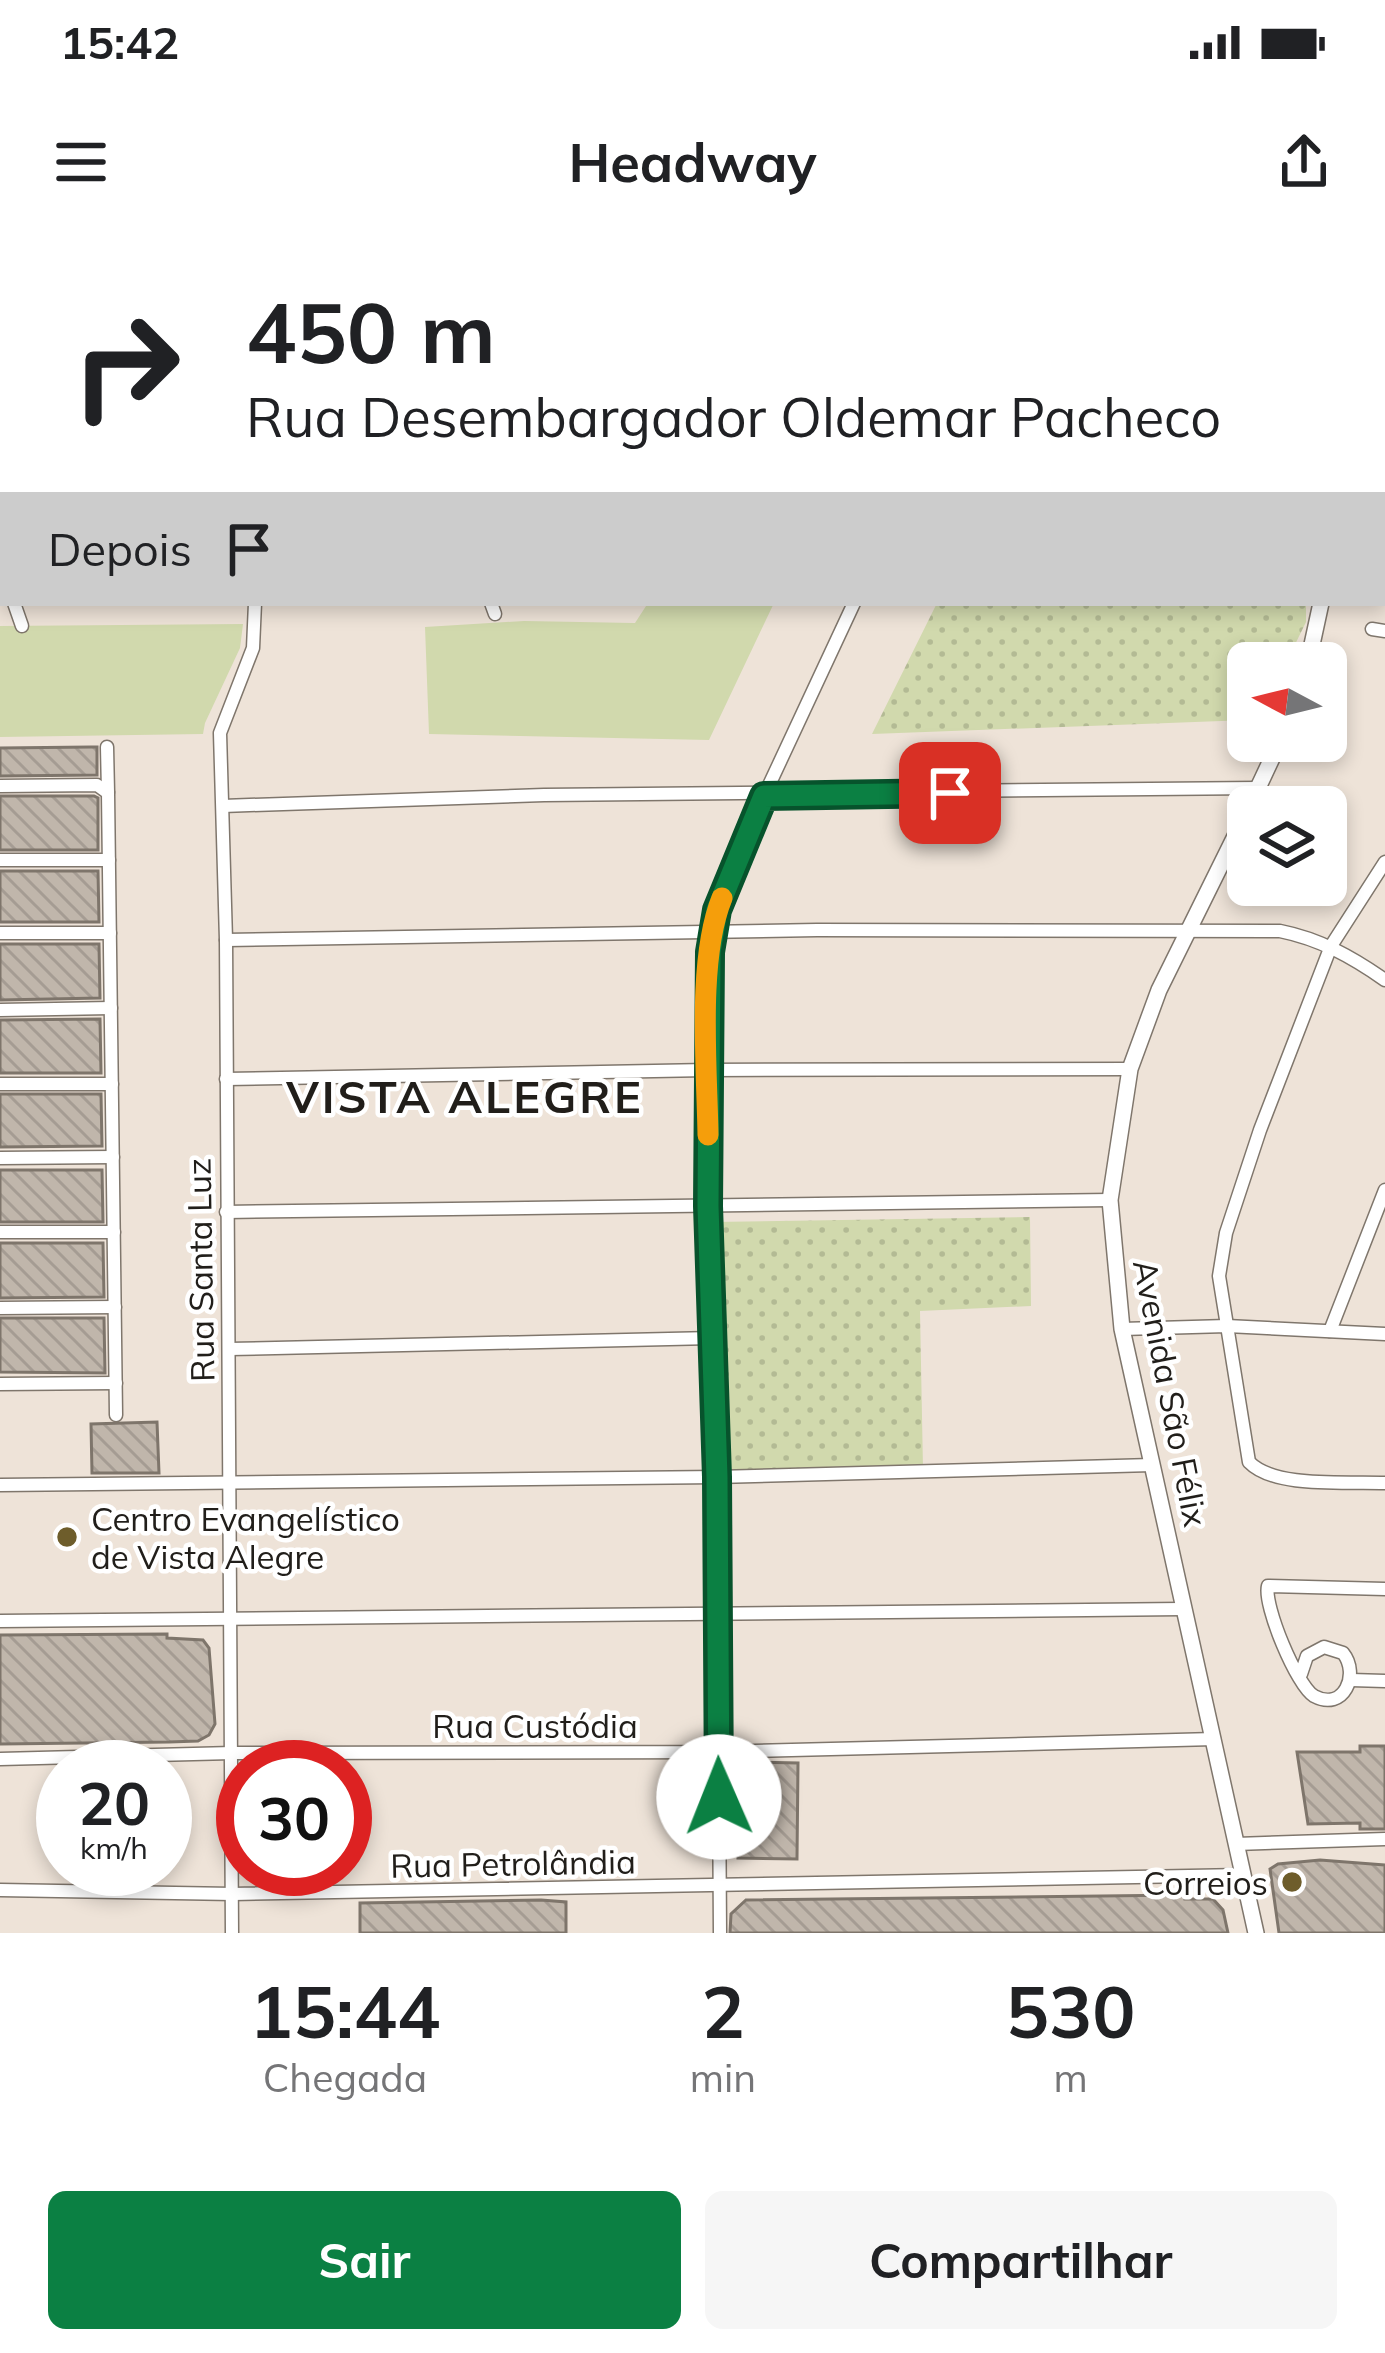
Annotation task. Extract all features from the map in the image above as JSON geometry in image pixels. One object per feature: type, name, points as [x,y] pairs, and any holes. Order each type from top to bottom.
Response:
[{"type":"street","points":[[15,606],[22,626]]},
{"type":"street","points":[[720,1933],[717,1477],[708,1206],[711,934],[764,796],[853,606]]},
{"type":"street","points":[[1313,642],[1320,606]]},
{"type":"street","name":"Rua Santa Luz","points":[[232,1740],[220,733],[253,648],[256,608]]},
{"type":"street","points":[[107,747],[102,789],[109,860],[116,1415]]},
{"type":"street","points":[[0,786],[102,789]]},
{"type":"street","points":[[223,806],[544,795],[1227,789]]},
{"type":"street","name":"Avenida São Félix","points":[[1227,852],[1160,990],[1130,1069],[1110,1199],[1122,1329],[1256,1933]]},
{"type":"street","points":[[0,860],[109,860]]},
{"type":"street","points":[[1385,862],[1331,946],[1260,1130],[1226,1233],[1219,1276],[1250,1462],[1262,1473],[1284,1479],[1385,1483]]},
{"type":"street","points":[[226,940],[1280,931],[1331,946],[1385,980]]},
{"type":"street","points":[[0,933],[110,933]]},
{"type":"street","points":[[0,1010],[111,1008]]},
{"type":"street","points":[[226,1079],[707,1070],[1130,1069]]},
{"type":"street","points":[[0,1084],[112,1084]]},
{"type":"street","points":[[0,1158],[113,1157]]},
{"type":"street","points":[[1330,1331],[1385,1190]]},
{"type":"street","points":[[226,1212],[1110,1199]]},
{"type":"street","points":[[0,1232],[114,1232]]},
{"type":"street","points":[[0,1307],[115,1307]]},
{"type":"street","points":[[1122,1329],[1227,1326],[1385,1334]]},
{"type":"street","points":[[229,1349],[712,1338]]},
{"type":"street","points":[[0,1384],[116,1383]]},
{"type":"street","points":[[0,1485],[717,1477],[1152,1465]]},
{"type":"street","points":[[1300,1675],[1315,1649],[1334,1648],[1350,1660],[1352,1680],[1341,1694],[1324,1699],[1308,1691],[1282,1645],[1265,1592],[1268,1586],[1385,1589]]},
{"type":"street","points":[[0,1621],[1182,1609]]},
{"type":"street","points":[[1352,1680],[1385,1681]]},
{"type":"street","name":"Rua Custódia","points":[[372,1753],[718,1752],[1214,1739]]},
{"type":"street","name":"Rua Custódia","points":[[0,1759],[216,1753]]},
{"type":"street","points":[[1236,1844],[1385,1839]]},
{"type":"street","name":"Rua Petrolândia","points":[[372,1892],[1242,1875]]},
{"type":"street","name":"Rua Petrolândia","points":[[0,1890],[216,1894]]},
{"type":"street","name":"Rua Santa Luz","points":[[232,1933],[233,1896]]},
{"type":"green space","points":[[646,606],[773,606],[709,740],[429,734],[425,627],[524,621],[635,623]]},
{"type":"green space","points":[[936,606],[1306,606],[1306,622],[1296,642],[1227,642],[1227,721],[872,734]]},
{"type":"green space","points":[[243,624],[240,648],[203,734],[0,737],[0,626]]},
{"type":"green space","points":[[1030,1217],[1031,1306],[920,1311],[923,1469],[721,1472],[712,1222]]},
{"type":"building","points":[[97,747],[97,775],[0,776],[0,748]]},
{"type":"building","points":[[0,796],[98,798],[98,850],[0,850]]},
{"type":"building","points":[[0,871],[98,871],[99,922],[0,922]]},
{"type":"building","points":[[0,944],[99,944],[100,998],[0,1000]]},
{"type":"building","points":[[100,1019],[101,1073],[0,1073],[0,1020]]},
{"type":"building","points":[[0,1094],[101,1094],[102,1146],[0,1147]]},
{"type":"building","points":[[0,1170],[102,1170],[103,1222],[0,1222]]},
{"type":"building","points":[[0,1243],[103,1243],[104,1297],[0,1298]]},
{"type":"building","points":[[0,1318],[104,1318],[105,1373],[0,1372]]},
{"type":"building","points":[[157,1422],[159,1473],[92,1473],[91,1424]]},
{"type":"building","points":[[167,1634],[167,1638],[203,1640],[209,1648],[215,1724],[198,1741],[0,1744],[0,1635]]},
{"type":"building","points":[[1360,1746],[1385,1746],[1385,1829],[1360,1829],[1360,1823],[1308,1824],[1297,1752],[1360,1752]]},
{"type":"building","points":[[741,1762],[798,1763],[797,1859],[738,1858]]},
{"type":"building","points":[[1320,1860],[1385,1865],[1385,1933],[1279,1933],[1270,1869]]},
{"type":"building","points":[[1185,1895],[1185,1899],[1213,1899],[1223,1910],[1228,1933],[730,1933],[731,1914],[746,1900]]},
{"type":"building","points":[[566,1902],[566,1933],[360,1933],[360,1903]]},
{"type":"slow traffic","points":[[708,1135],[711,934],[722,898]]},
{"type":"place","name":"Centro Evangelístico de Vista Alegre","points":[[67,1537]]},
{"type":"place","name":"Correios","points":[[1292,1882]]},
{"type":"district","name":"VISTA ALEGRE","points":[[465,1096]]},
{"type":"route","points":[[719,1797],[707,1070],[713,921],[764,796],[950,793]]}]
